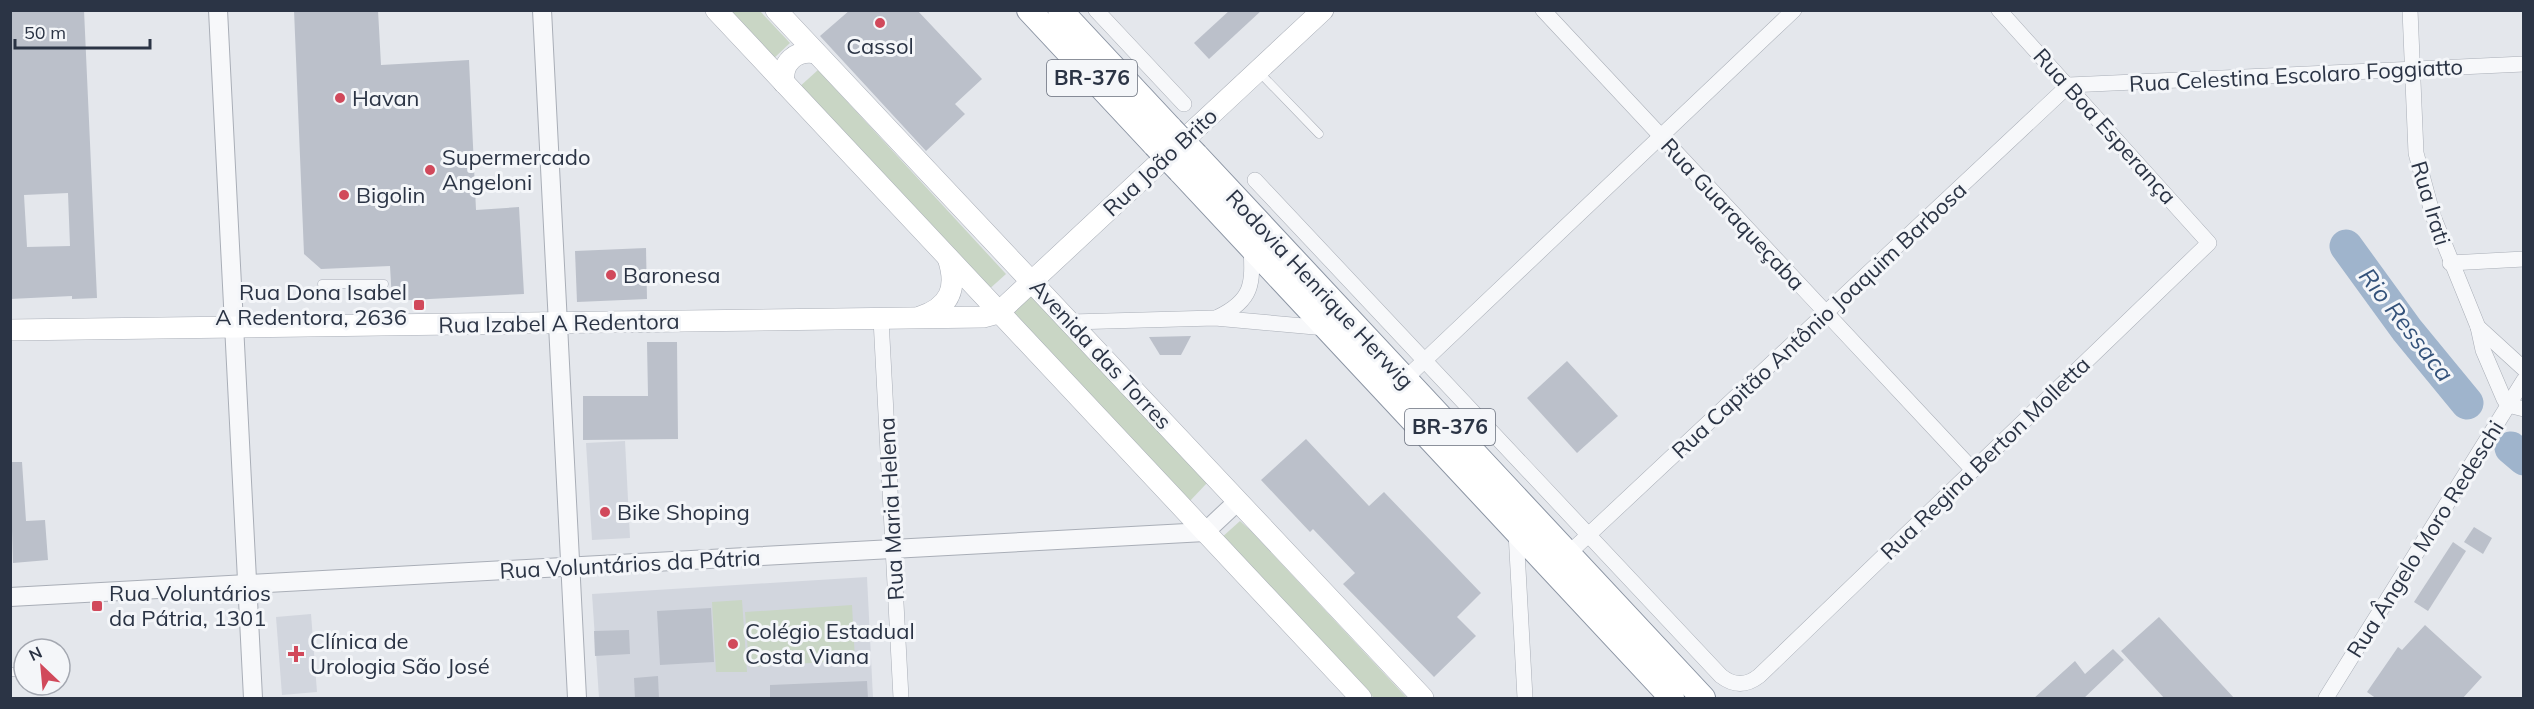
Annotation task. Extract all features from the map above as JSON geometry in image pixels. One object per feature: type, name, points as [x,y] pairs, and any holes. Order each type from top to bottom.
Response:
[{"type":"highway","name":"Rodovia Henrique Herwig","points":[[1029,10],[1163,137],[1405,379],[1703,699]]},
{"type":"highway","name":"Rodovia Henrique Herwig","points":[[1060,10],[1163,137]]},
{"type":"highway","name":"Rodovia Henrique Herwig","points":[[1188,163],[1251,248],[1672,699]]},
{"type":"main road","name":"Avenida das Torres","points":[[716,10],[1361,699]]},
{"type":"main road","name":"Avenida das Torres","points":[[776,10],[1033,281],[1423,699]]},
{"type":"main road","name":"Rua João Brito","points":[[998,313],[1323,10]]},
{"type":"main road","points":[[784,83],[784,70],[791,59],[803,52],[816,53]]},
{"type":"main road","points":[[914,319],[934,312],[943,305],[950,294],[952,276],[948,258]]},
{"type":"main road","name":"Rua Izabel A Redentora","points":[[10,330],[914,319],[968,318],[998,313]]},
{"type":"street","points":[[218,10],[253,699]]},
{"type":"street","points":[[542,10],[577,699]]},
{"type":"street","points":[[1096,10],[1184,104]]},
{"type":"street","name":"Rua Guaraqueçaba","points":[[1543,10],[1973,470]]},
{"type":"street","points":[[1405,379],[1794,10]]},
{"type":"street","name":"Rua Boa Esperança","points":[[1999,10],[2209,243]]},
{"type":"street","name":"Rua Irati","points":[[2409,10],[2416,153],[2430,207],[2450,262],[2478,327],[2523,369]]},
{"type":"street","name":"Rua Celestina Escolaro Foggiatto","points":[[2069,85],[2523,64]]},
{"type":"street","name":"Rua Capitão Antônio Joaquim Barbosa","points":[[1569,554],[2069,85]]},
{"type":"street","points":[[1255,180],[1588,536]]},
{"type":"street","name":"Rua Regina Berton Molletta","points":[[1588,536],[1721,676],[1727,681],[1740,684],[1754,680],[2209,243]]},
{"type":"street","points":[[1215,318],[1234,309],[1244,300],[1250,290],[1251,248]]},
{"type":"street","points":[[2450,262],[2523,259]]},
{"type":"street","points":[[1071,322],[1215,318],[1326,328]]},
{"type":"street","name":"Rua Maria Helena","points":[[881,319],[901,699]]},
{"type":"street","points":[[2478,327],[2483,350],[2508,405],[2523,409]]},
{"type":"street","name":"Rua Ângelo Moro Redeschi","points":[[2326,698],[2523,380]]},
{"type":"street","points":[[1204,532],[1238,501]]},
{"type":"street","name":"Rua Voluntários da Pátria","points":[[10,597],[1204,532]]},
{"type":"street","points":[[1516,532],[1525,699]]},
{"type":"lane","points":[[1257,71],[1319,134]]},
{"type":"lane","points":[[322,284],[384,285]]},
{"type":"shaded area","points":[[625,441],[630,538],[592,540],[586,443]]},
{"type":"shaded area","name":"Colégio Estadual Costa Viana","points":[[867,577],[873,698],[599,698],[592,594]]},
{"type":"shaded area","name":"Clínica de Urologia São José","points":[[311,614],[317,692],[282,695],[276,617]]},
{"type":"green space","points":[[725,11],[760,11],[790,43],[771,61]]},
{"type":"green space","points":[[818,70],[1006,274],[986,292],[797,89]]},
{"type":"green space","points":[[1031,296],[1207,483],[1188,503],[1009,311]]},
{"type":"green space","points":[[1240,521],[1407,698],[1374,698],[1220,539]]},
{"type":"green space","points":[[742,600],[747,672],[716,672],[712,602]]},
{"type":"green space","points":[[852,605],[855,660],[749,667],[745,612]]},
{"type":"building","points":[[10,10],[84,10],[97,298],[72,299],[72,296],[10,299]],"holes":[[[68,193],[70,246],[27,247],[24,195]]]},
{"type":"building","points":[[294,10],[378,10],[381,65],[469,60],[476,210],[519,207],[524,294],[392,301],[390,266],[321,269],[304,254]]},
{"type":"building","points":[[850,10],[917,10],[982,79],[955,104],[965,114],[926,151],[820,36]]},
{"type":"building","points":[[1230,10],[1262,10],[1209,59],[1194,43]]},
{"type":"building","name":"Baronesa","points":[[646,248],[647,299],[577,302],[575,251]]},
{"type":"building","points":[[1191,336],[1181,355],[1160,355],[1149,337]]},
{"type":"building","points":[[647,342],[677,342],[678,439],[583,440],[583,396],[648,396]]},
{"type":"building","points":[[1567,361],[1618,416],[1577,453],[1527,398]]},
{"type":"building","points":[[1306,439],[1369,506],[1384,492],[1481,593],[1457,617],[1476,636],[1434,677],[1343,584],[1355,573],[1313,529],[1310,532],[1261,480]]},
{"type":"building","points":[[10,462],[22,462],[26,521],[45,520],[48,560],[13,563]]},
{"type":"building","points":[[2474,527],[2492,538],[2483,554],[2464,542]]},
{"type":"building","points":[[2453,542],[2466,551],[2428,611],[2414,602]]},
{"type":"building","points":[[711,608],[714,662],[660,665],[657,611]]},
{"type":"building","points":[[2159,617],[2235,699],[2165,699],[2121,651]]},
{"type":"building","points":[[2425,625],[2482,677],[2462,699],[2377,699],[2367,692],[2398,647],[2402,650]]},
{"type":"building","points":[[629,630],[630,654],[595,656],[594,631]]},
{"type":"building","points":[[2113,649],[2124,660],[2083,699],[2033,699],[2075,661],[2085,674]]},
{"type":"building","points":[[658,676],[659,699],[635,699],[634,678]]},
{"type":"building","points":[[867,681],[868,699],[770,699],[770,685]]},
{"type":"waterway","name":"Rio Ressaca","points":[[2346,246],[2407,330],[2467,403]]},
{"type":"waterway","name":"Rio Ressaca","points":[[2511,448],[2524,459]]},
{"type":"place","name":"Cassol","points":[[880,23]]},
{"type":"place","name":"Havan","points":[[340,98]]},
{"type":"place","name":"Supermercado Angeloni","points":[[430,170]]},
{"type":"place","name":"Bigolin","points":[[344,195]]},
{"type":"place","name":"Baronesa","points":[[611,275]]},
{"type":"place","name":"Rua Dona Isabel A Redentora, 2636","points":[[419,305]]},
{"type":"place","name":"Bike Shoping","points":[[605,512]]},
{"type":"place","name":"Rua Voluntários da Pátria, 1301","points":[[97,606]]},
{"type":"place","name":"Colégio Estadual Costa Viana","points":[[733,644]]},
{"type":"place","name":"Clínica de Urologia São José","points":[[296,654]]}]
